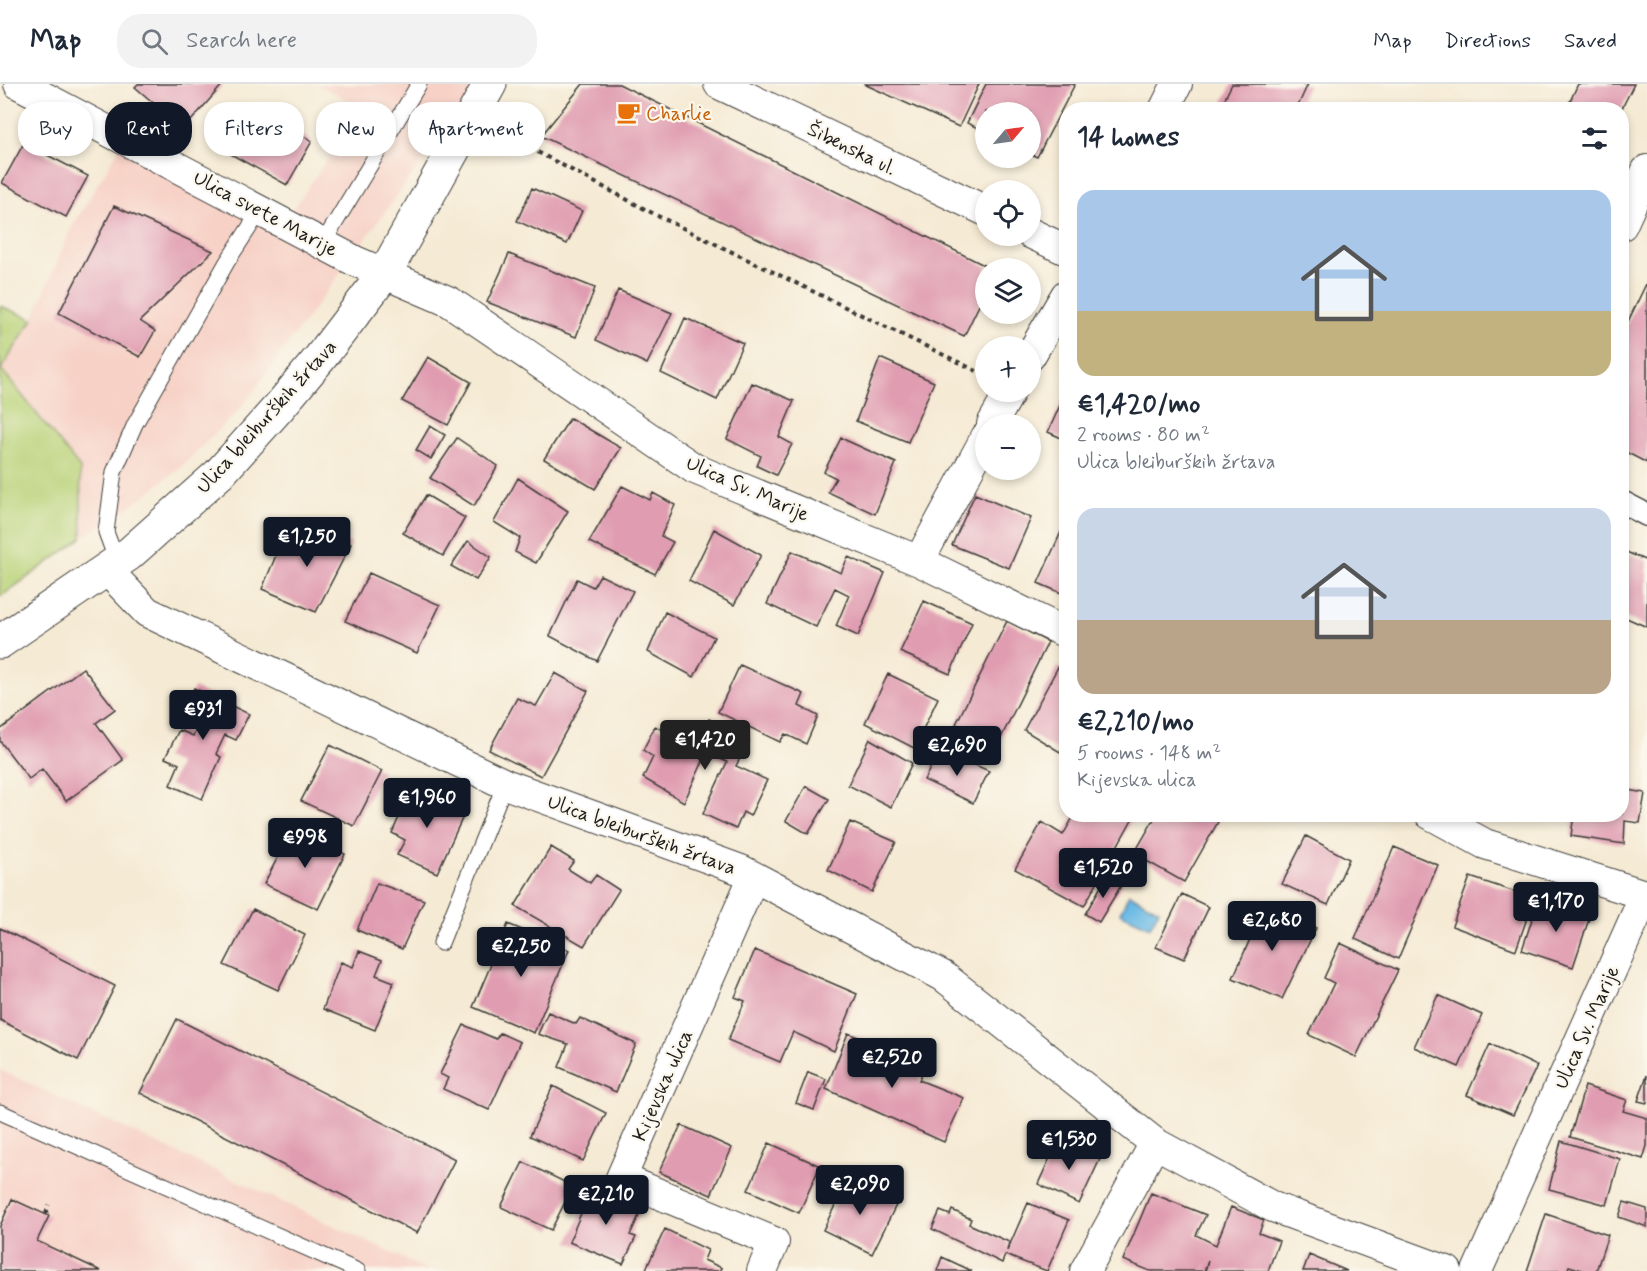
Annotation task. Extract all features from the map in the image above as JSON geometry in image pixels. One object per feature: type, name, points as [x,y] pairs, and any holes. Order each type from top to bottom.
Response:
[{"type":"street","name":"Ulica svete Marije","points":[[19,84],[355,261],[385,273]]},
{"type":"street","name":"Ulica bleiburških žrtava","points":[[479,102],[490,84]]},
{"type":"street","name":"Šibenska ul.","points":[[719,84],[975,206]]},
{"type":"street","points":[[1168,102],[1177,84]]},
{"type":"street","name":"Ulica bleiburških žrtava","points":[[0,642],[112,566],[219,474],[320,358],[385,273],[449,156]]},
{"type":"street","points":[[1629,210],[1646,175]]},
{"type":"street","points":[[1041,238],[1059,247]]},
{"type":"street","name":"Ulica Sv. Marije","points":[[385,273],[450,302],[695,469],[919,561],[1059,630]]},
{"type":"street","points":[[1041,337],[1059,307]]},
{"type":"street","points":[[919,561],[975,457]]},
{"type":"street","points":[[1629,505],[1647,514]]},
{"type":"street","name":"Ulica bleiburških žrtava","points":[[112,566],[147,612],[505,784],[741,870],[943,976],[1155,1143],[1273,1206],[1447,1271]]},
{"type":"street","name":"Ulica Sv. Marije","points":[[1445,822],[1485,844],[1646,895],[1478,1271]]},
{"type":"street","name":"Kijevska ulica","points":[[753,878],[621,1178],[774,1242],[762,1271]]},
{"type":"street","points":[[1085,1271],[1155,1143]]},
{"type":"lane","points":[[323,243],[419,84]]},
{"type":"lane","points":[[112,566],[106,532],[114,472],[135,424],[227,262],[260,211]]},
{"type":"lane","points":[[441,943],[505,784]]},
{"type":"lane","points":[[0,1112],[358,1271]]},
{"type":"path","points":[[545,156],[658,216],[975,370]]},
{"type":"path","points":[[46,1214],[49,1205]]},
{"type":"shaded area","points":[[317,84],[479,84],[466,102],[408,102],[408,156],[426,156],[241,408],[180,468],[128,508],[82,538],[80,468],[1,369],[33,319],[71,229],[115,156],[151,156],[284,222],[330,156],[396,156],[396,102],[352,102]]},
{"type":"shaded area","points":[[0,1070],[430,1271],[0,1271]]},
{"type":"green space","points":[[0,306],[33,319],[1,369],[80,468],[82,538],[0,597]]},
{"type":"water","points":[[1129,894],[1159,910],[1150,927],[1120,913]]},
{"type":"building","points":[[138,84],[223,84],[207,102],[204,102],[204,106],[192,120],[192,102],[152,102],[135,87]]},
{"type":"building","points":[[583,84],[619,84],[975,261],[975,314],[964,336],[545,138],[545,131]]},
{"type":"building","points":[[864,84],[979,84],[959,127]]},
{"type":"building","points":[[986,84],[1075,84],[1066,102],[1059,102],[1059,115],[1041,149],[1041,102],[977,102]]},
{"type":"building","points":[[1232,84],[1308,84],[1300,102],[1223,102]]},
{"type":"building","points":[[1578,84],[1634,84],[1625,102],[1570,102]]},
{"type":"building","points":[[975,107],[975,127],[967,123]]},
{"type":"building","points":[[304,136],[312,141],[304,155]]},
{"type":"building","points":[[18,154],[18,156],[49,156],[88,176],[66,217],[2,183]]},
{"type":"building","points":[[234,156],[303,156],[287,185]]},
{"type":"building","points":[[532,188],[582,211],[567,244],[517,221]]},
{"type":"building","points":[[114,206],[213,251],[140,321],[155,331],[140,357],[59,313]]},
{"type":"building","points":[[509,254],[595,288],[576,337],[487,302]]},
{"type":"building","points":[[1647,282],[1647,463],[1629,454],[1629,319]]},
{"type":"building","points":[[618,290],[672,313],[647,364],[596,340]]},
{"type":"building","points":[[685,318],[743,343],[717,400],[661,373]]},
{"type":"building","points":[[428,357],[471,382],[448,425],[402,401]]},
{"type":"building","points":[[880,358],[934,382],[908,442],[856,421]]},
{"type":"building","points":[[752,383],[794,401],[779,437],[792,444],[776,475],[757,466],[761,456],[727,439]]},
{"type":"building","points":[[1059,408],[1059,437],[1048,432]]},
{"type":"building","points":[[570,418],[621,448],[595,489],[544,459]]},
{"type":"building","points":[[430,426],[445,435],[431,459],[416,450]]},
{"type":"building","points":[[457,438],[498,466],[474,506],[430,478]]},
{"type":"building","points":[[841,438],[896,463],[875,514],[828,492],[836,478],[824,472]]},
{"type":"building","points":[[518,478],[568,511],[536,563],[515,552],[520,538],[494,522]]},
{"type":"building","points":[[622,486],[650,500],[653,493],[675,505],[661,536],[673,542],[655,574],[589,542]]},
{"type":"building","points":[[975,494],[1031,518],[1009,568],[952,545]]},
{"type":"building","points":[[426,495],[465,518],[443,556],[403,533]]},
{"type":"building","points":[[308,524],[351,544],[316,612],[262,589],[277,553],[285,554],[292,538],[299,540]]},
{"type":"building","points":[[714,529],[761,555],[734,605],[689,581]]},
{"type":"building","points":[[1059,537],[1059,592],[1038,583]]},
{"type":"building","points":[[468,541],[491,557],[476,580],[451,566]]},
{"type":"building","points":[[792,551],[841,573],[848,557],[885,573],[858,636],[836,626],[849,595],[835,588],[816,627],[767,604]]},
{"type":"building","points":[[1629,553],[1647,561],[1647,627],[1629,619]]},
{"type":"building","points":[[369,573],[440,605],[417,653],[345,621]]},
{"type":"building","points":[[600,575],[633,591],[597,661],[550,636],[577,579],[593,587]]},
{"type":"building","points":[[924,601],[972,623],[950,674],[900,652]]},
{"type":"building","points":[[665,612],[714,637],[694,677],[648,652]]},
{"type":"building","points":[[1007,621],[1048,642],[998,744],[956,724]]},
{"type":"building","points":[[740,665],[804,694],[799,706],[818,716],[806,744],[785,734],[780,742],[718,712]]},
{"type":"building","points":[[1058,667],[1059,668],[1059,751],[1024,730]]},
{"type":"building","points":[[83,668],[115,709],[96,723],[123,760],[66,801],[42,769],[29,779],[0,741],[0,730]]},
{"type":"building","points":[[555,673],[588,691],[541,776],[489,750],[517,698],[536,706]]},
{"type":"building","points":[[888,674],[938,698],[914,748],[865,723]]},
{"type":"building","points":[[194,688],[249,714],[236,740],[225,735],[216,754],[221,757],[202,799],[170,785],[179,764],[165,758],[179,730],[193,736],[198,726],[180,717]]},
{"type":"building","points":[[709,719],[749,741],[736,766],[767,780],[750,816],[743,812],[736,829],[703,814],[727,762],[707,753],[684,802],[643,778],[653,757],[643,750],[655,726],[696,747]]},
{"type":"building","points":[[870,739],[912,763],[891,807],[848,785]]},
{"type":"building","points":[[330,745],[382,771],[354,826],[301,801]]},
{"type":"building","points":[[946,752],[989,771],[973,803],[924,780],[935,759],[942,764]]},
{"type":"building","points":[[413,786],[466,810],[437,873],[397,855],[405,840],[392,833]]},
{"type":"building","points":[[806,786],[829,799],[808,834],[786,821]]},
{"type":"building","points":[[1629,790],[1645,793],[1640,823],[1629,822]]},
{"type":"building","points":[[850,822],[896,842],[872,892],[828,870]]},
{"type":"building","points":[[1042,822],[1063,835],[1070,822],[1131,822],[1084,906],[1015,869]]},
{"type":"building","points":[[1152,822],[1218,822],[1184,882],[1134,854]]},
{"type":"building","points":[[1573,822],[1625,822],[1624,844],[1571,836]]},
{"type":"building","points":[[293,828],[345,854],[318,909],[264,884]]},
{"type":"building","points":[[1306,836],[1349,859],[1328,905],[1282,884]]},
{"type":"building","points":[[551,847],[574,861],[568,869],[590,883],[596,875],[619,890],[584,946],[515,906]]},
{"type":"building","points":[[1394,847],[1438,865],[1398,959],[1355,939]]},
{"type":"building","points":[[1107,876],[1122,884],[1099,922],[1085,914]]},
{"type":"building","points":[[1470,877],[1534,898],[1516,950],[1452,926]]},
{"type":"building","points":[[377,883],[424,900],[402,949],[357,930]]},
{"type":"building","points":[[1182,894],[1209,907],[1184,959],[1156,947]]},
{"type":"building","points":[[1539,898],[1590,916],[1573,967],[1522,950]]},
{"type":"building","points":[[1251,908],[1286,925],[1290,915],[1316,928],[1282,999],[1233,978],[1250,939],[1238,933]]},
{"type":"building","points":[[253,909],[305,935],[278,990],[224,965]]},
{"type":"building","points":[[508,924],[569,950],[534,1033],[473,1007]]},
{"type":"building","points":[[0,928],[115,986],[78,1060],[0,1020]]},
{"type":"building","points":[[1340,943],[1398,970],[1356,1057],[1309,1035],[1334,983],[1324,978]]},
{"type":"building","points":[[755,950],[857,994],[834,1051],[793,1032],[780,1062],[728,1040],[745,1001],[735,997]]},
{"type":"building","points":[[359,951],[382,960],[376,975],[394,982],[375,1030],[323,1009],[341,962],[353,967]]},
{"type":"building","points":[[1438,995],[1482,1015],[1459,1067],[1414,1047]]},
{"type":"building","points":[[548,1012],[576,1024],[580,1018],[636,1044],[616,1092],[559,1067],[568,1044],[538,1034]]},
{"type":"building","points":[[177,1019],[455,1159],[417,1233],[140,1093]]},
{"type":"building","points":[[464,1025],[496,1039],[500,1033],[520,1042],[489,1110],[443,1089],[448,1078],[440,1074]]},
{"type":"building","points":[[848,1033],[890,1050],[887,1055],[923,1072],[919,1080],[964,1098],[944,1142],[826,1089]]},
{"type":"building","points":[[1490,1044],[1537,1066],[1513,1115],[1467,1095]]},
{"type":"building","points":[[808,1072],[826,1079],[814,1110],[796,1103]]},
{"type":"building","points":[[1647,1075],[1647,1103],[1638,1101]]},
{"type":"building","points":[[553,1086],[606,1113],[583,1161],[530,1136]]},
{"type":"building","points":[[1585,1086],[1627,1100],[1623,1111],[1647,1118],[1647,1146],[1643,1159],[1570,1137]]},
{"type":"building","points":[[681,1125],[732,1148],[711,1195],[659,1172]]},
{"type":"building","points":[[1059,1138],[1100,1159],[1079,1204],[1038,1184]]},
{"type":"building","points":[[1561,1141],[1620,1159],[1607,1205],[1549,1189]]},
{"type":"building","points":[[769,1143],[820,1166],[799,1213],[748,1190]]},
{"type":"building","points":[[523,1162],[573,1186],[551,1230],[501,1207]]},
{"type":"building","points":[[848,1179],[897,1203],[872,1254],[823,1230]]},
{"type":"building","points":[[592,1187],[641,1211],[630,1235],[636,1237],[623,1264],[569,1242]]},
{"type":"building","points":[[1151,1193],[1206,1215],[1196,1235],[1216,1245],[1231,1207],[1264,1220],[1259,1233],[1279,1241],[1268,1271],[1205,1271],[1208,1261],[1204,1271],[1150,1271],[1123,1260]]},
{"type":"building","points":[[12,1199],[49,1216],[37,1241],[101,1271],[0,1271],[0,1226]]},
{"type":"building","points":[[1624,1202],[1647,1209],[1647,1227],[1619,1217]]},
{"type":"building","points":[[1028,1203],[1069,1220],[1047,1271],[1005,1255],[1002,1263],[932,1229],[940,1211],[950,1215],[952,1210],[971,1219],[969,1224],[1009,1242],[1007,1251]]},
{"type":"building","points":[[1546,1214],[1608,1235],[1596,1271],[1585,1271],[1569,1266],[1567,1271],[1527,1271]]},
{"type":"building","points":[[665,1229],[708,1250],[704,1260],[722,1268],[720,1271],[645,1271]]},
{"type":"building","points":[[1309,1255],[1347,1271],[1303,1271]]},
{"type":"building","points":[[942,1257],[972,1271],[937,1271]]},
{"type":"place","name":"Charlie","points":[[628,113]]}]
